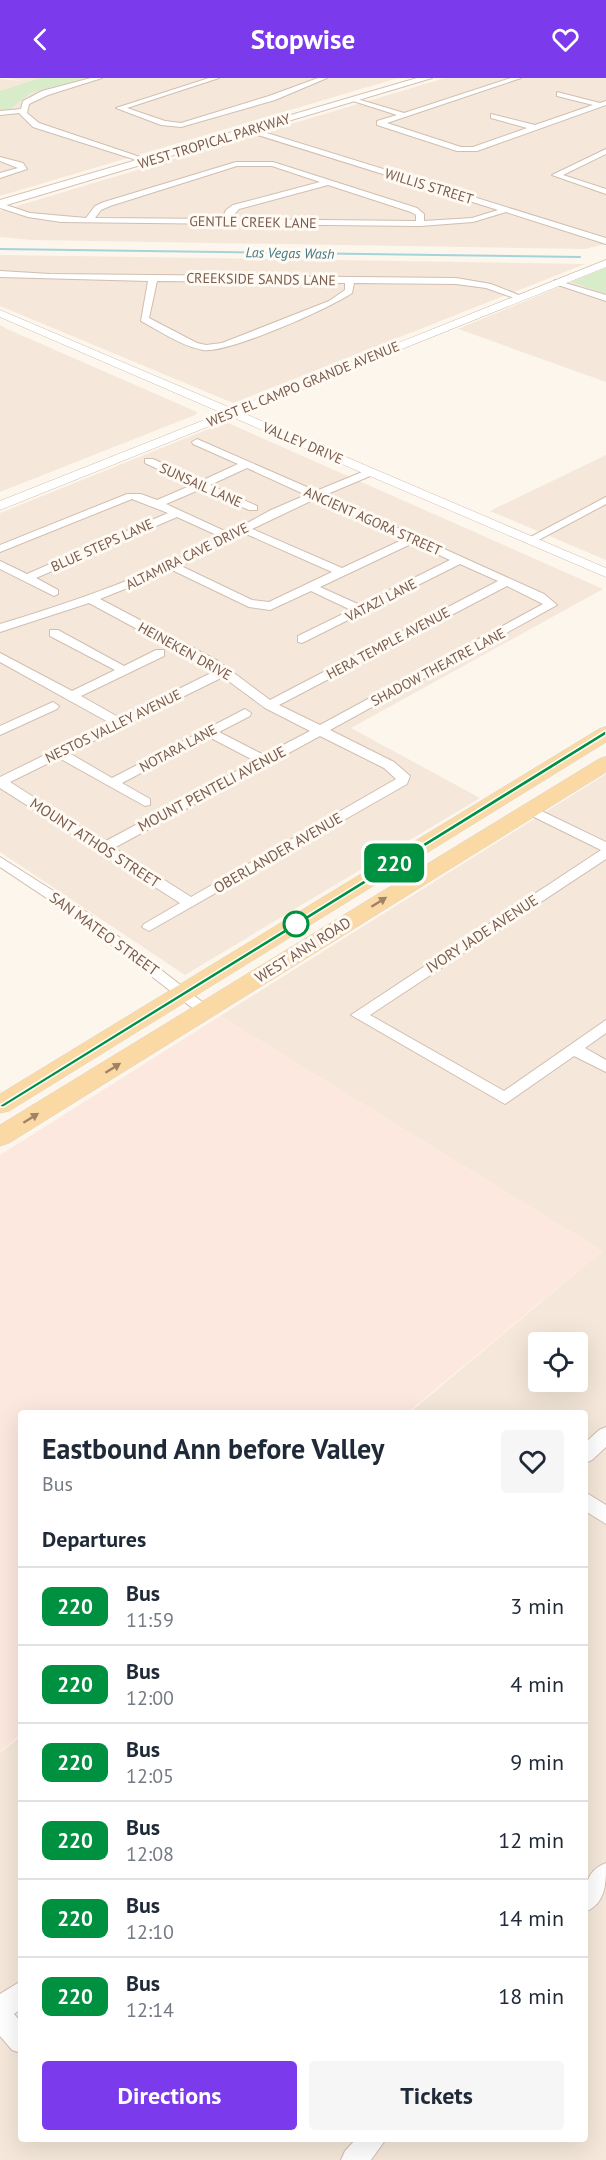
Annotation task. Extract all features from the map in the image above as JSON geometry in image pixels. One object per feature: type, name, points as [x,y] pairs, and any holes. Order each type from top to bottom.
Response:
[{"type":"main road","name":"WEST TROPICAL PARKWAY","points":[[0,205],[427,78]]},
{"type":"main road","name":"WEST ANN ROAD","points":[[0,1105],[606,733]]},
{"type":"main road","points":[[452,827],[529,809],[526,799],[572,768],[564,760]]},
{"type":"main road","name":"WEST ANN ROAD","points":[[0,1137],[606,763]]},
{"type":"street","points":[[23,111],[26,103],[38,95],[99,78]]},
{"type":"street","points":[[178,78],[200,84]]},
{"type":"street","points":[[216,78],[120,108],[176,125],[272,98],[324,78]]},
{"type":"street","points":[[518,78],[380,123],[454,147],[470,149],[603,104]]},
{"type":"street","points":[[560,94],[603,104]]},
{"type":"street","points":[[354,100],[404,115]]},
{"type":"street","points":[[0,113],[23,111]]},
{"type":"street","points":[[23,111],[36,125],[146,162]]},
{"type":"street","points":[[494,116],[536,128]]},
{"type":"street","name":"WILLIS STREET","points":[[251,130],[606,242]]},
{"type":"street","points":[[606,151],[556,175],[606,192]]},
{"type":"street","points":[[0,159],[20,165],[23,169],[0,176]]},
{"type":"street","points":[[89,220],[98,208],[107,204],[236,164],[254,162],[273,164],[414,210],[420,214],[420,224]]},
{"type":"street","points":[[225,222],[229,212],[236,207],[329,182]]},
{"type":"street","name":"GENTLE CREEK LANE","points":[[0,205],[38,217],[89,220],[420,224],[462,222],[507,210]]},
{"type":"street","name":"WEST EL CAMPO GRANDE AVENUE","points":[[0,506],[606,263]]},
{"type":"street","name":"CREEKSIDE SANDS LANE","points":[[0,274],[467,282],[488,286],[520,297]]},
{"type":"street","points":[[153,278],[144,319],[154,327],[206,348],[224,345],[332,303],[349,291],[350,280]]},
{"type":"street","points":[[558,282],[606,298]]},
{"type":"street","name":"VALLEY DRIVE","points":[[0,313],[606,573]]},
{"type":"street","name":"ANCIENT AGORA STREET","points":[[197,442],[548,601]]},
{"type":"street","name":"SUNSAIL LANE","points":[[149,461],[253,508]]},
{"type":"street","points":[[157,504],[246,465]]},
{"type":"street","name":"ALTAMIRA CAVE DRIVE","points":[[0,628],[90,599],[173,566],[316,495],[370,472]]},
{"type":"street","points":[[0,549],[116,501],[136,496],[230,537]]},
{"type":"street","points":[[529,541],[601,509],[606,500]]},
{"type":"street","name":"BLUE STEPS LANE","points":[[27,578],[177,513]]},
{"type":"street","points":[[243,530],[343,573]]},
{"type":"street","points":[[173,566],[249,603],[270,606],[313,588],[412,539]]},
{"type":"street","name":"VATAZI LANE","points":[[302,639],[459,560]]},
{"type":"street","points":[[0,564],[54,592]]},
{"type":"street","name":"HERA TEMPLE AVENUE","points":[[269,705],[507,581]]},
{"type":"street","points":[[313,588],[361,609]]},
{"type":"street","name":"HEINEKEN DRIVE","points":[[90,599],[225,671],[269,705],[389,765],[403,776]]},
{"type":"street","name":"SHADOW THEATRE LANE","points":[[321,731],[548,608],[551,605],[548,601]]},
{"type":"street","points":[[0,615],[16,624]]},
{"type":"street","points":[[54,633],[125,670]]},
{"type":"street","points":[[72,696],[160,653]]},
{"type":"street","points":[[1,658],[120,723]]},
{"type":"street","name":"NESTOS VALLEY AVENUE","points":[[0,782],[225,671]]},
{"type":"street","points":[[0,731],[53,706]]},
{"type":"street","name":"NOTARA LANE","points":[[111,783],[245,713]]},
{"type":"street","points":[[0,714],[17,723]]},
{"type":"street","name":"MOUNT PENTELI AVENUE","points":[[104,848],[321,731]]},
{"type":"street","points":[[210,732],[266,761]]},
{"type":"street","points":[[59,753],[145,802]]},
{"type":"street","name":"OBERLANDER AVENUE","points":[[149,927],[394,786],[402,781],[403,776]]},
{"type":"street","name":"MOUNT ATHOS STREET","points":[[0,782],[190,903]]},
{"type":"street","points":[[529,809],[606,847]]},
{"type":"street","name":"IVORY JADE AVENUE","points":[[574,1049],[505,1099],[359,1015],[606,853]]},
{"type":"street","name":"SAN MATEO STREET","points":[[0,861],[83,916],[205,1011]]},
{"type":"street","points":[[606,1025],[574,1049],[606,1067]]},
{"type":"street","points":[[588,1452],[606,1435]]},
{"type":"street","points":[[588,1502],[606,1515]]},
{"type":"street","points":[[588,1897],[606,1874]]},
{"type":"street","points":[[0,2010],[18,1995]]},
{"type":"street","points":[[0,2017],[18,2037]]},
{"type":"street","points":[[354,2160],[370,2142]]},
{"type":"shaded area","points":[[6,78],[398,78],[0,196],[0,79],[24,81]]},
{"type":"shaded area","points":[[445,78],[606,78],[606,244],[585,249],[32,240],[0,237],[0,211]]},
{"type":"shaded area","points":[[0,255],[585,264],[233,403],[0,306]]},
{"type":"shaded area","points":[[606,268],[606,382],[458,329],[571,282]]},
{"type":"shaded area","points":[[0,325],[197,412],[195,415],[0,492]]},
{"type":"shaded area","points":[[226,422],[603,589],[351,728],[480,798],[185,975],[0,852],[0,513]]},
{"type":"shaded area","points":[[606,455],[606,560],[490,511]]},
{"type":"shaded area","points":[[606,774],[606,2160],[0,2160],[0,1753],[18,1738],[18,2142],[588,2142],[588,1410],[413,1410],[602,1251],[220,1016]]},
{"type":"shaded area","points":[[220,1016],[602,1251],[411,1410],[18,1410],[18,1737],[0,1752],[0,1155]]},
{"type":"green space","points":[[40,78],[85,78],[31,93],[10,109],[0,110],[0,91]]},
{"type":"green space","points":[[606,268],[606,294],[571,282]]},
{"type":"waterway","name":"Las Vegas Wash","points":[[0,249],[580,257]]},
{"type":"bus line","name":"220","points":[[0,1105],[606,733]]}]
